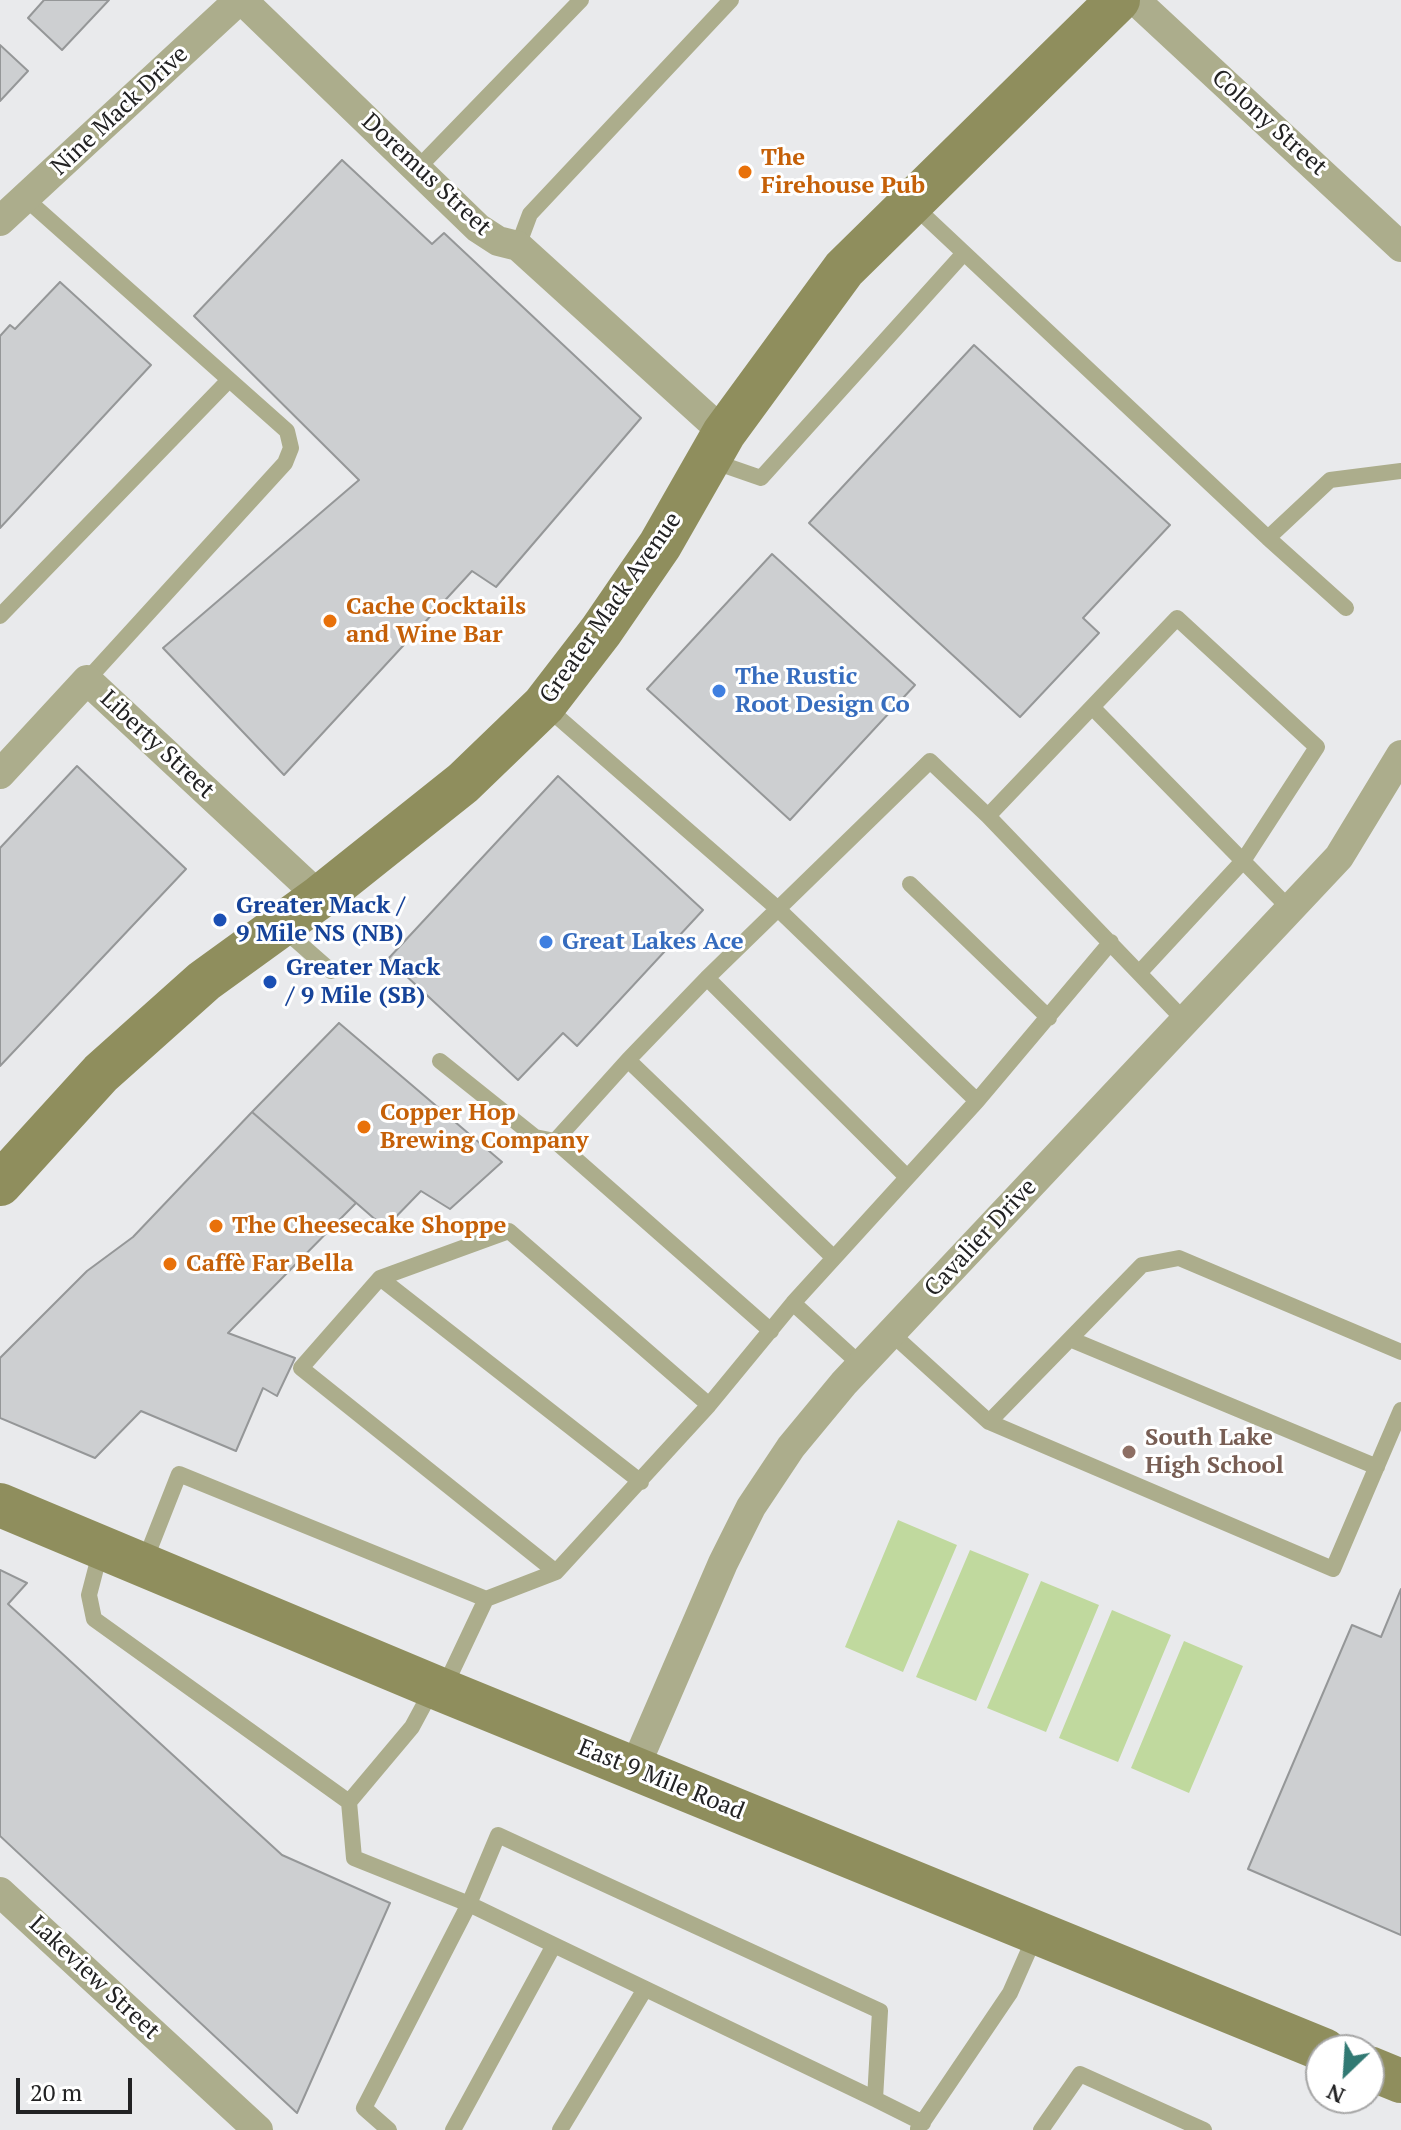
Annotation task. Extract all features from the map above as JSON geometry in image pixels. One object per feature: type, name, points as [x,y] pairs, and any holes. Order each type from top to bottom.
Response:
[{"type":"street","name":"Doremus Street","points":[[241,0],[478,228],[498,241],[518,246],[717,447]]},
{"type":"street","name":"Nine Mack Drive","points":[[0,221],[241,0]]},
{"type":"street","name":"Greater Mack Avenue","points":[[0,1184],[101,1073],[204,981],[320,897],[463,783],[544,705],[601,631],[660,545],[717,447],[844,269],[1118,0]]},
{"type":"street","name":"Colony Street","points":[[1135,0],[1401,247]]},
{"type":"street","points":[[1344,191],[1401,258]]},
{"type":"street","name":"Liberty Street","points":[[0,774],[87,680],[320,897]]},
{"type":"street","name":"Cavalier Drive","points":[[634,1769],[723,1563],[751,1507],[791,1447],[861,1365],[1339,857],[1401,755]]},
{"type":"street","name":"East 9 Mile Road","points":[[0,1505],[142,1567],[1305,2042]]},
{"type":"street","name":"Lakeview Street","points":[[0,1892],[258,2130]]},
{"type":"lane","points":[[417,169],[581,0]]},
{"type":"lane","points":[[518,246],[530,214],[731,0]]},
{"type":"lane","points":[[25,198],[287,431],[291,448],[285,463],[87,680]]},
{"type":"lane","points":[[911,203],[1346,608]]},
{"type":"lane","points":[[717,447],[761,478],[964,253]]},
{"type":"lane","points":[[0,616],[229,380]]},
{"type":"lane","points":[[1268,538],[1330,480],[1401,471]]},
{"type":"lane","points":[[988,816],[1177,618],[1317,747],[1243,861],[1140,972]]},
{"type":"lane","points":[[544,705],[778,909],[977,1101]]},
{"type":"lane","points":[[1092,707],[1290,909]]},
{"type":"lane","points":[[555,1141],[707,978],[930,761],[988,816],[1185,1021]]},
{"type":"lane","points":[[910,884],[1049,1018]]},
{"type":"lane","points":[[281,926],[331,971]]},
{"type":"lane","points":[[1037,1933],[1010,1993],[920,2126],[875,2099],[469,1904],[354,1858],[349,1802],[412,1727],[438,1688],[486,1599],[556,1572],[641,1482],[793,1303],[977,1101],[1111,942]]},
{"type":"lane","points":[[707,978],[907,1177]]},
{"type":"lane","points":[[628,1060],[834,1258]]},
{"type":"lane","points":[[440,1061],[535,1137],[555,1141],[771,1331]]},
{"type":"lane","points":[[556,1572],[301,1368],[380,1278],[509,1231],[709,1405]]},
{"type":"lane","points":[[989,1422],[1142,1265],[1179,1258],[1401,1352]]},
{"type":"lane","points":[[380,1278],[641,1482]]},
{"type":"lane","points":[[793,1303],[861,1365]]},
{"type":"lane","points":[[891,1333],[989,1422],[1333,1569],[1401,1410]]},
{"type":"lane","points":[[1070,1339],[1377,1467]]},
{"type":"lane","points":[[142,1567],[179,1474],[486,1599]]},
{"type":"lane","points":[[101,1549],[89,1595],[94,1619],[349,1802]]},
{"type":"lane","points":[[388,2130],[364,2108],[469,1904],[498,1835],[880,2011],[875,2099]]},
{"type":"lane","points":[[453,2130],[554,1945]]},
{"type":"lane","points":[[560,2130],[645,1989]]},
{"type":"lane","points":[[1041,2130],[1080,2074],[1204,2130]]},
{"type":"green space","points":[[898,1520],[957,1545],[903,1672],[845,1647]]},
{"type":"green space","points":[[970,1550],[1029,1574],[976,1701],[916,1677]]},
{"type":"green space","points":[[1041,1581],[1099,1605],[1046,1732],[987,1708]]},
{"type":"green space","points":[[1112,1610],[1171,1635],[1118,1762],[1059,1738]]},
{"type":"green space","points":[[1184,1641],[1243,1666],[1189,1793],[1131,1768]]},
{"type":"building","points":[[44,0],[109,0],[62,50],[28,18]]},
{"type":"building","points":[[0,45],[28,71],[0,101]]},
{"type":"building","points":[[342,160],[432,244],[444,233],[641,418],[496,587],[472,571],[284,775],[163,648],[359,480],[194,316]]},
{"type":"building","points":[[60,282],[151,365],[0,528],[0,336],[10,325],[15,329]]},
{"type":"building","points":[[974,345],[1170,525],[1083,618],[1099,633],[1020,717],[809,523]]},
{"type":"building","points":[[772,554],[915,685],[790,820],[647,689]]},
{"type":"building","points":[[77,766],[186,869],[0,1066],[0,848]]},
{"type":"building","points":[[558,776],[703,910],[577,1046],[563,1033],[518,1080],[388,959]]},
{"type":"building","points":[[339,1023],[502,1162],[450,1209],[421,1191],[385,1228],[252,1112]]},
{"type":"building","points":[[252,1112],[356,1203],[228,1333],[295,1358],[277,1396],[263,1388],[236,1451],[141,1411],[95,1458],[0,1418],[0,1358],[87,1271],[133,1237]]},
{"type":"building","points":[[0,1570],[27,1583],[8,1604],[282,1855],[390,1903],[297,2113],[0,1836]]},
{"type":"building","points":[[1401,1589],[1401,1935],[1248,1869],[1352,1625],[1381,1637]]},
{"type":"place","name":"The Firehouse Pub","points":[[745,172]]},
{"type":"place","name":"Cache Cocktails and Wine Bar","points":[[330,621]]},
{"type":"place","name":"The Rustic Root Design Co","points":[[719,691]]},
{"type":"place","name":"Greater Mack / 9 Mile NS (NB)","points":[[220,920]]},
{"type":"place","name":"Great Lakes Ace","points":[[546,942]]},
{"type":"place","name":"Greater Mack / 9 Mile (SB)","points":[[270,982]]},
{"type":"place","name":"Copper Hop Brewing Company","points":[[364,1127]]},
{"type":"place","name":"The Cheesecake Shoppe","points":[[216,1226]]},
{"type":"place","name":"Caffè Far Bella","points":[[170,1264]]},
{"type":"place","name":"South Lake High School","points":[[1129,1452]]}]
